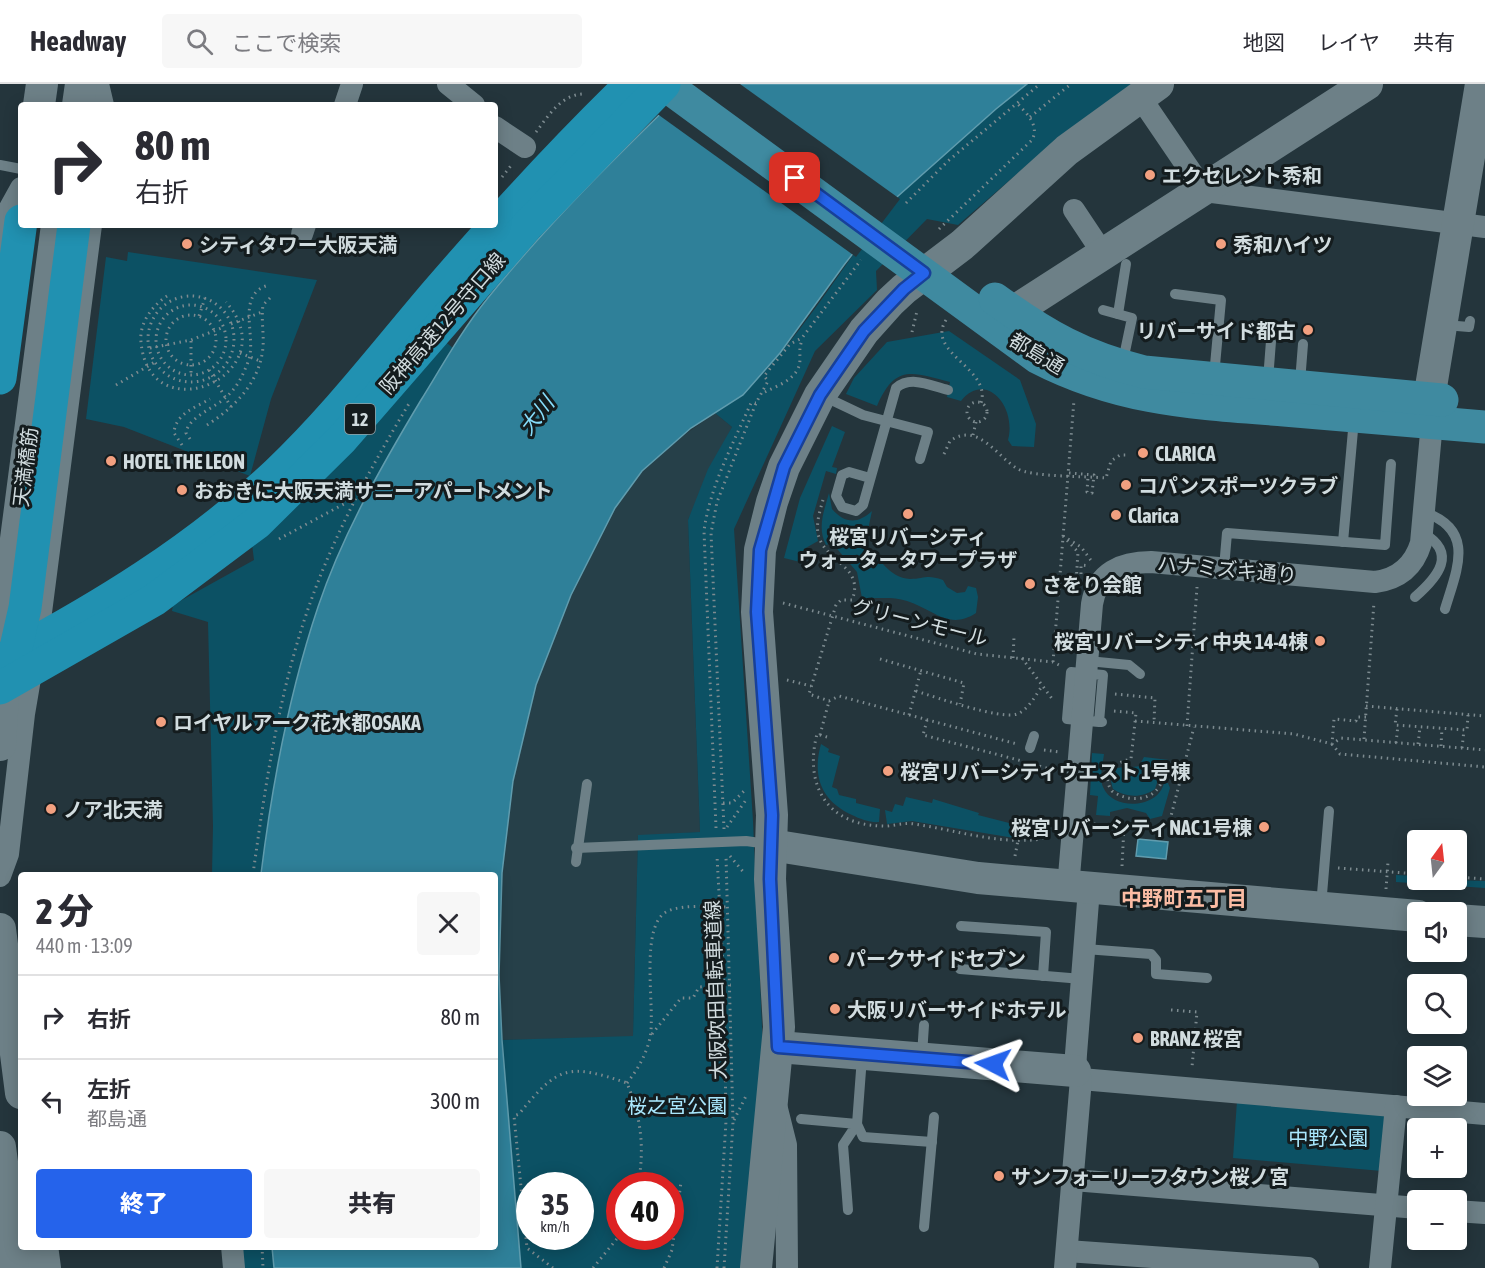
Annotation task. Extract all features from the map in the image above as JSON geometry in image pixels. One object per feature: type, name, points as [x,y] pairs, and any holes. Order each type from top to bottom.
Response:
[{"type":"highway","name":"阪神高速12号守口線","points":[[498,223],[631,84]]},
{"type":"highway","name":"阪神高速12号守口線","points":[[1,671],[154,600],[257,523],[342,439],[528,225],[664,84]]},
{"type":"highway","points":[[0,378],[20,228]]},
{"type":"highway","name":"阪神高速12号守口線","points":[[1,671],[141,581],[209,532],[275,475],[326,423],[494,228]]},
{"type":"highway","points":[[1,671],[14,659],[25,608],[67,234]]},
{"type":"main road","name":"都島通","points":[[664,84],[921,259],[1068,347],[1144,372],[1299,388],[1431,410],[1485,427]]},
{"type":"main road","name":"都島通","points":[[700,84],[921,259],[1037,357],[1101,386],[1175,401],[1354,416],[1485,403]]},
{"type":"street","points":[[39,102],[42,84]]},
{"type":"street","points":[[78,102],[81,84]]},
{"type":"street","points":[[98,84],[102,102]]},
{"type":"street","points":[[346,102],[352,84]]},
{"type":"street","points":[[448,84],[470,102]]},
{"type":"street","points":[[1013,312],[1115,259],[1204,191],[1367,84]]},
{"type":"street","points":[[756,1268],[778,1047],[772,815],[757,612],[757,572],[764,530],[784,467],[820,395],[864,331],[904,289],[921,259],[1149,90],[1204,191]]},
{"type":"street","points":[[1431,410],[1456,322],[1471,225],[1481,98]]},
{"type":"street","points":[[498,129],[525,147]]},
{"type":"street","points":[[1204,191],[1471,225]]},
{"type":"street","points":[[0,254],[4,217],[18,193]]},
{"type":"street","points":[[1074,210],[1115,259]]},
{"type":"street","name":"天満橋筋","points":[[0,515],[38,228]]},
{"type":"street","points":[[0,876],[9,854],[24,714],[40,620],[91,228]]},
{"type":"street","name":"ハナミズキ通り","points":[[1066,1259],[1073,1180],[1085,948],[1079,888],[1088,661],[1094,595],[1101,580],[1117,567],[1151,562],[1384,581],[1400,574],[1414,561],[1423,522],[1431,410]]},
{"type":"street","points":[[0,745],[1,671]]},
{"type":"street","points":[[771,845],[978,878],[1407,915]]},
{"type":"street","points":[[1467,921],[1485,922]]},
{"type":"street","points":[[0,929],[12,1053],[18,1080]]},
{"type":"street","points":[[778,1047],[922,1058],[1485,1114]]},
{"type":"street","points":[[774,1098],[786,1145],[787,1268]]},
{"type":"street","points":[[1380,1268],[1396,1106]]},
{"type":"street","points":[[0,1147],[16,1268]]},
{"type":"street","points":[[1073,1180],[1407,1207]]},
{"type":"street","points":[[1467,1212],[1485,1213]]},
{"type":"street","points":[[43,1250],[45,1268]]},
{"type":"street","points":[[232,1250],[234,1268]]},
{"type":"street","points":[[1066,1259],[1308,1268]]},
{"type":"lane","points":[[0,165],[18,168]]},
{"type":"lane","points":[[1115,259],[1118,314]]},
{"type":"lane","points":[[1175,294],[1221,300],[1214,381]]},
{"type":"lane","points":[[1103,310],[1132,318],[1121,366]]},
{"type":"lane","points":[[1269,367],[1271,341]]},
{"type":"lane","points":[[1299,388],[1303,344]]},
{"type":"lane","points":[[870,478],[893,394],[903,383],[915,381],[948,390]]},
{"type":"lane","points":[[820,395],[863,415],[928,432],[921,459]]},
{"type":"lane","points":[[1343,542],[1354,416]]},
{"type":"lane","points":[[1224,568],[1227,533],[1385,545],[1391,464]]},
{"type":"lane","points":[[1415,597],[1438,573],[1442,558],[1423,522]]},
{"type":"lane","points":[[1423,522],[1446,522],[1456,534],[1459,544],[1456,569],[1445,609]]},
{"type":"lane","points":[[1088,661],[1129,665],[1140,674]]},
{"type":"lane","points":[[1071,672],[1103,675],[1100,722],[1067,719],[1071,672]]},
{"type":"lane","points":[[1069,696],[1101,696]]},
{"type":"lane","points":[[1030,748],[1034,735]]},
{"type":"lane","points":[[576,862],[586,784]]},
{"type":"lane","points":[[1321,908],[1329,811]]},
{"type":"lane","points":[[576,848],[746,841],[771,845]]},
{"type":"lane","points":[[961,926],[1046,932],[1043,976]]},
{"type":"lane","points":[[1085,948],[1151,954],[1156,960],[1156,974],[1207,978]]},
{"type":"lane","points":[[960,969],[1082,979]]},
{"type":"lane","points":[[922,1058],[924,1025]]},
{"type":"lane","points":[[848,1210],[843,1146],[856,1124],[862,1053]]},
{"type":"lane","points":[[924,1227],[934,1117]]},
{"type":"lane","points":[[801,1119],[856,1124]]},
{"type":"lane","points":[[856,1124],[863,1137],[932,1142]]},
{"type":"path","points":[[906,203],[948,161],[1040,84]]},
{"type":"path","points":[[1030,117],[1071,84]]},
{"type":"path","points":[[912,332],[921,259],[1032,140],[1034,130],[1030,117],[1017,103]]},
{"type":"path","points":[[190,439],[186,433],[189,425],[226,398],[243,375],[250,357],[252,341],[250,317],[252,297],[268,285]]},
{"type":"path","points":[[207,425],[231,407],[248,388],[260,361],[264,302],[272,296]]},
{"type":"path","points":[[167,297],[148,314],[142,331],[142,351],[148,366],[165,384],[191,390],[203,389],[216,382],[229,372],[240,353],[241,338],[238,321],[226,302]]},
{"type":"path","points":[[180,298],[205,298],[217,305],[231,324],[234,336],[232,354],[226,365],[212,376],[191,382],[172,378],[155,362],[150,348],[150,328],[164,307],[180,298]]},
{"type":"path","points":[[199,316],[205,298]]},
{"type":"path","points":[[159,302],[169,313]]},
{"type":"path","points":[[187,305],[202,307],[215,314],[224,327],[225,348],[220,360],[208,370],[191,375],[171,369],[161,358],[157,346],[159,328],[169,313],[187,305]]},
{"type":"path","points":[[231,324],[262,312]]},
{"type":"path","points":[[186,315],[199,316],[209,322],[215,331],[215,348],[210,357],[203,362],[191,365],[177,360],[167,345],[168,330],[173,322],[186,315]]},
{"type":"path","points":[[949,316],[942,327],[942,339],[979,382],[983,393],[981,403],[988,412],[982,422],[976,422],[968,417],[969,407],[972,404],[981,403]]},
{"type":"path","points":[[150,348],[191,340],[224,327]]},
{"type":"path","points":[[762,394],[796,373],[800,361],[798,351],[802,338]]},
{"type":"path","points":[[191,340],[191,375]]},
{"type":"path","points":[[240,353],[260,361]]},
{"type":"path","points":[[116,385],[155,362]]},
{"type":"path","points":[[208,370],[231,407]]},
{"type":"path","points":[[191,382],[191,390]]},
{"type":"path","points":[[253,872],[286,688],[306,614],[355,498],[413,396]]},
{"type":"path","points":[[1064,536],[1081,547],[1096,567],[1082,565],[1079,589],[1075,588],[1078,552],[1064,536],[1075,398]]},
{"type":"path","points":[[182,445],[174,433],[177,421],[191,409],[210,399]]},
{"type":"path","points":[[716,831],[704,531],[711,500],[722,470],[751,403],[756,403]]},
{"type":"path","points":[[972,436],[976,422]]},
{"type":"path","points":[[944,454],[954,438],[972,436],[991,445],[1010,463],[1029,474],[1106,478],[1111,461],[1120,455],[1129,455]]},
{"type":"path","points":[[1068,473],[1094,475],[1092,493],[1087,492],[1088,477]]},
{"type":"path","points":[[824,496],[818,515],[821,542],[828,553],[847,567],[855,586],[852,600],[838,602],[832,615],[809,694],[829,700],[839,696],[1030,748],[1069,753]]},
{"type":"path","name":"グリーンモール","points":[[781,602],[977,654],[1053,662],[1064,536]]},
{"type":"path","points":[[1186,726],[1198,575]]},
{"type":"path","points":[[1364,740],[1374,591]]},
{"type":"path","points":[[1013,658],[1014,637]]},
{"type":"path","points":[[1022,658],[1067,719]]},
{"type":"path","points":[[880,659],[964,683],[960,704]]},
{"type":"path","points":[[909,716],[921,670]]},
{"type":"path","points":[[785,679],[811,686]]},
{"type":"path","points":[[916,691],[1005,715],[1018,714],[1042,686]]},
{"type":"path","points":[[1101,696],[1155,698],[1154,723]]},
{"type":"path","points":[[820,735],[829,700]]},
{"type":"path","points":[[1366,706],[1485,716]]},
{"type":"path","points":[[1397,709],[1395,725],[1464,730]]},
{"type":"path","points":[[1113,711],[1136,713],[1131,759],[1110,770],[1108,782],[1112,791],[1133,799],[1151,796],[1159,789],[1163,777],[1169,774],[1171,764],[1185,765]]},
{"type":"path","points":[[1462,748],[1468,715]]},
{"type":"path","points":[[1332,744],[1334,719],[1356,721],[1357,717],[1366,717]]},
{"type":"path","points":[[927,720],[923,735],[1067,774]]},
{"type":"path","points":[[1135,721],[1294,734],[1332,744],[1340,754],[1485,767]]},
{"type":"path","points":[[1396,743],[1398,725]]},
{"type":"path","points":[[1089,823],[1153,829],[1170,820],[1194,727]]},
{"type":"path","points":[[1419,744],[1420,727]]},
{"type":"path","points":[[1441,746],[1442,728]]},
{"type":"path","points":[[827,737],[817,734],[813,749],[815,781],[826,804],[837,813],[869,825],[911,823],[982,837],[1018,840],[1042,839],[1049,826]]},
{"type":"path","points":[[1332,744],[1341,738],[1485,750]]},
{"type":"path","points":[[724,831],[751,794]]},
{"type":"path","points":[[1122,870],[1124,826]]},
{"type":"path","points":[[1015,858],[1018,840]]},
{"type":"path","points":[[717,854],[724,986],[726,1121],[717,1268]]},
{"type":"path","name":"大阪吹田自転車道線","points":[[724,1268],[733,1122],[731,985],[727,907],[728,855],[749,878]]},
{"type":"path","points":[[1386,897],[1388,862]]},
{"type":"path","points":[[1336,867],[1407,873]]},
{"type":"path","points":[[1467,878],[1485,879]]},
{"type":"path","points":[[651,1035],[651,943],[656,921],[671,910],[727,907]]},
{"type":"path","points":[[627,1083],[641,1063],[651,1035],[681,998],[693,998],[699,987],[731,985]]},
{"type":"path","points":[[1171,1010],[1197,1012],[1194,1059]]},
{"type":"path","points":[[553,1268],[527,1248],[514,1116],[519,1114],[550,1080],[566,1072],[584,1070],[627,1083]]},
{"type":"path","points":[[627,1083],[637,1110],[643,1144],[640,1172]]},
{"type":"path","points":[[733,1122],[740,1109]]},
{"type":"path","points":[[262,1250],[264,1268]]},
{"type":"path","points":[[593,1268],[608,1250]]},
{"type":"path","points":[[664,1268],[670,1250]]},
{"type":"shaded area","points":[[715,413],[732,427],[688,520],[700,832],[638,836],[633,1037],[502,1040],[499,975],[502,873],[513,781],[536,685],[571,595],[615,507],[642,471],[673,443]]},
{"type":"green space","name":"桜之宮公園","points":[[1027,84],[1132,84],[1064,133],[958,225],[927,219],[876,271],[877,290],[815,351],[734,529],[753,821],[763,1050],[741,1268],[521,1268],[520,1250],[594,1250],[594,1172],[516,1172],[516,1208],[502,1040],[633,1036],[638,835],[700,832],[688,520],[708,469],[732,427],[715,413],[767,368],[790,341],[901,193]]},
{"type":"green space","points":[[128,252],[317,280],[271,399],[250,476],[124,427],[86,419],[106,257],[127,261]]},
{"type":"green space","points":[[949,331],[1020,380],[1036,424],[1034,447],[1012,446],[1008,440],[1010,428],[1004,405],[997,396],[989,391],[980,389],[971,392],[961,401],[947,397],[950,382],[906,374],[891,383],[877,406],[846,394],[854,378],[887,342]]},
{"type":"green space","points":[[443,340],[453,348],[396,442],[361,506],[318,607],[290,705],[270,807],[261,872],[212,872],[208,622],[172,611],[173,605],[254,560],[252,544]]},
{"type":"green space","points":[[832,426],[845,432],[832,467],[837,468],[836,474],[826,471],[813,516],[818,541],[804,549],[800,562],[784,558],[800,498]]},
{"type":"green space","points":[[829,493],[832,509],[847,520],[857,520],[872,511],[865,544],[890,571],[903,578],[937,578],[943,580],[947,587],[957,593],[965,592],[968,586],[976,588],[978,597],[976,613],[957,620],[949,619],[901,599],[862,598],[857,572],[832,543],[826,545],[823,539],[822,519]]},
{"type":"green space","points":[[821,744],[829,749],[828,752],[840,756],[832,787],[837,789],[839,795],[856,799],[856,803],[880,809],[879,822],[852,815],[841,809],[826,795],[818,767]]},
{"type":"green space","points":[[1092,753],[1104,754],[1101,775],[1103,787],[1108,795],[1116,800],[1135,804],[1145,802],[1160,792],[1164,783],[1168,783],[1170,788],[1162,816],[1150,819],[1146,813],[1127,808],[1110,812],[1110,816],[1096,815],[1098,796],[1090,795]]},
{"type":"green space","points":[[1144,757],[1169,760],[1167,771],[1160,774],[1155,789],[1134,796],[1113,789],[1111,774],[1114,770],[1139,766]]},
{"type":"green space","points":[[906,797],[932,803],[933,799],[979,813],[978,815],[1017,825],[1014,838],[912,821],[887,824],[885,810],[892,812],[895,804],[903,806]]},
{"type":"green space","points":[[1396,875],[1407,876],[1407,883],[1396,882]]},
{"type":"green space","points":[[1467,880],[1485,881],[1485,888],[1467,887]]},
{"type":"green space","name":"中野公園","points":[[1237,1101],[1387,1114],[1382,1171],[1233,1158]]},
{"type":"green space","points":[[241,1250],[272,1250],[274,1268],[243,1268]]},
{"type":"water","name":"大川","points":[[691,84],[1027,84],[897,197],[780,353],[743,395],[691,428],[642,471],[615,508],[571,595],[536,685],[513,781],[502,873],[499,975],[502,1040],[516,1208],[516,1250],[520,1250],[521,1268],[274,1268],[272,1250],[498,1250],[498,872],[261,872],[270,807],[298,672],[318,607],[351,527],[406,425],[469,323],[511,270],[586,188]]},
{"type":"water","points":[[1138,839],[1168,842],[1166,859],[1136,856]]},
{"type":"pier","points":[[687,84],[740,84],[900,199],[856,257],[656,113]]},
{"type":"place","name":"エクセレント秀和","points":[[1150,175]]},
{"type":"place","name":"シティタワー大阪天満","points":[[187,244]]},
{"type":"place","name":"秀和ハイツ","points":[[1221,244]]},
{"type":"place","name":"リバーサイド都古","points":[[1308,330]]},
{"type":"place","name":"CLARICA","points":[[1143,453]]},
{"type":"place","name":"HOTEL THE LEON","points":[[111,461]]},
{"type":"place","name":"コパンスポーツクラブ","points":[[1126,485]]},
{"type":"place","name":"おおきに大阪天満サニーアパートメント","points":[[182,490]]},
{"type":"place","name":"桜宮リバーシティ ウォータータワープラザ","points":[[908,514]]},
{"type":"place","name":"Clarica","points":[[1116,515]]},
{"type":"place","name":"さをり会館","points":[[1030,584]]},
{"type":"place","name":"桜宮リバーシティ中央 14-4棟","points":[[1320,641]]},
{"type":"place","name":"ロイヤルアーク花水都OSAKA","points":[[161,722]]},
{"type":"place","name":"桜宮リバーシティウエスト 1号棟","points":[[888,771]]},
{"type":"place","name":"ノア北天満","points":[[51,809]]},
{"type":"place","name":"桜宮リバーシティNAC 1号棟","points":[[1264,827]]},
{"type":"place","name":"パークサイドセブン","points":[[834,958]]},
{"type":"place","name":"大阪リバーサイドホテル","points":[[835,1009]]},
{"type":"place","name":"BRANZ 桜宮","points":[[1138,1038]]},
{"type":"place","name":"サンフォーリーフタウン桜ノ宮","points":[[999,1176]]},
{"type":"district","name":"中野町五丁目","points":[[1184,898]]},
{"type":"route","points":[[795,178],[924,273],[904,289],[864,331],[832,374],[784,467],[772,502],[760,550],[757,572],[757,612],[772,815],[770,879],[779,1027],[778,1047],[993,1064]]}]
